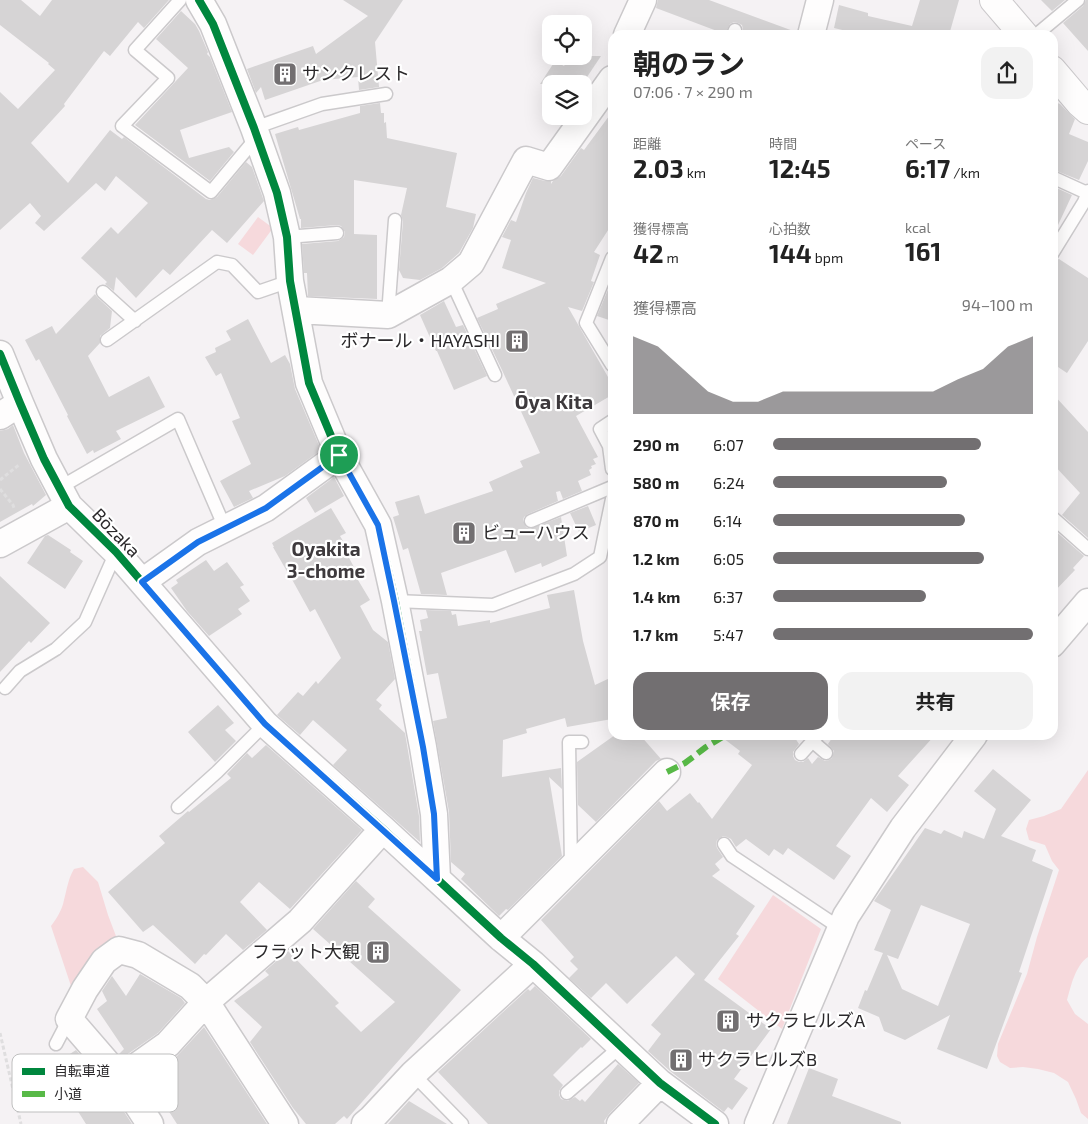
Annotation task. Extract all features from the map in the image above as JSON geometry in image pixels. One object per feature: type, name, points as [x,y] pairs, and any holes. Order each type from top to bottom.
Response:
[{"type":"street","points":[[199,0],[213,24],[256,132],[277,193],[287,237],[290,281],[309,383],[339,455],[378,525],[423,747],[434,814],[437,879]]},
{"type":"street","points":[[629,30],[643,0]]},
{"type":"street","points":[[812,30],[820,0]]},
{"type":"street","points":[[994,0],[1020,30]]},
{"type":"street","points":[[1058,77],[1088,110]]},
{"type":"street","points":[[296,310],[388,315],[451,280],[471,263],[526,160],[549,166],[608,85]]},
{"type":"street","name":"Bōzaka","points":[[0,354],[10,409],[44,458],[64,497],[116,552],[265,724],[501,938],[533,964],[660,1083],[715,1124]]},
{"type":"street","points":[[142,582],[198,542],[266,508],[339,455]]},
{"type":"street","points":[[0,544],[64,497]]},
{"type":"street","points":[[1058,637],[1088,602]]},
{"type":"street","points":[[758,1124],[846,916],[903,828],[970,740]]},
{"type":"street","points":[[501,938],[667,772]]},
{"type":"street","points":[[154,1054],[168,1044],[206,1002],[300,921],[383,829]]},
{"type":"street","points":[[99,1054],[69,1019],[85,989],[104,961],[119,950],[138,955],[190,986],[206,1002],[285,1124]]},
{"type":"street","points":[[365,1124],[413,1074],[533,964]]},
{"type":"street","points":[[620,1124],[660,1083]]},
{"type":"street","points":[[142,1112],[150,1124]]},
{"type":"lane","points":[[180,0],[135,50],[168,78],[122,126],[211,192],[256,132],[322,104],[386,94]]},
{"type":"lane","points":[[1042,30],[1078,0]]},
{"type":"lane","points":[[1058,180],[1088,192],[1084,202],[1058,244]]},
{"type":"lane","points":[[388,315],[395,220]]},
{"type":"lane","points":[[287,237],[337,233]]},
{"type":"lane","points":[[107,340],[217,262],[232,265],[258,292],[290,281]]},
{"type":"lane","points":[[608,268],[586,322],[608,358]]},
{"type":"lane","points":[[451,280],[495,375]]},
{"type":"lane","points":[[104,292],[134,321]]},
{"type":"lane","points":[[64,497],[178,419],[225,528]]},
{"type":"lane","points":[[608,423],[600,429],[608,444]]},
{"type":"lane","points":[[531,521],[608,489]]},
{"type":"lane","points":[[394,601],[493,605],[574,574],[600,556],[608,518]]},
{"type":"lane","points":[[1058,522],[1088,549]]},
{"type":"lane","points":[[6,688],[20,672],[56,649],[85,622],[116,552]]},
{"type":"lane","points":[[178,807],[217,772],[265,724]]},
{"type":"lane","points":[[801,754],[813,740]]},
{"type":"lane","points":[[816,740],[826,753]]},
{"type":"lane","points":[[571,868],[568,742],[582,742]]},
{"type":"lane","points":[[724,844],[732,856],[840,928]]},
{"type":"lane","points":[[56,1044],[69,1019]]},
{"type":"lane","points":[[568,1093],[620,1046]]},
{"type":"lane","points":[[413,1074],[453,1121]]},
{"type":"path","points":[[0,1033],[12,1085]]},
{"type":"shaded area","points":[[258,217],[273,228],[253,255],[238,244]]},
{"type":"shaded area","points":[[1088,770],[1088,957],[1077,971],[1067,1000],[1075,1014],[1088,1024],[1088,1119],[1081,1113],[1068,1082],[1054,1073],[1038,1069],[1010,1068],[1000,1062],[997,1056],[998,1044],[1027,974],[1059,870],[1052,861],[1045,845],[1029,840],[1026,829],[1029,820],[1061,809]]},
{"type":"shaded area","points":[[83,867],[98,882],[119,944],[73,992],[51,926],[62,907],[74,869]]},
{"type":"shaded area","points":[[773,895],[821,929],[782,1029],[718,979]]},
{"type":"building","points":[[0,0],[21,0],[40,16],[52,0],[169,0],[144,28],[138,22],[110,56],[104,51],[64,104],[65,106],[31,143],[68,183],[110,130],[122,139],[124,137],[206,199],[210,200],[217,197],[246,162],[252,167],[264,201],[227,243],[212,230],[170,275],[163,269],[136,298],[116,277],[114,291],[81,258],[111,227],[118,234],[148,203],[116,176],[105,191],[96,183],[44,231],[35,223],[41,216],[30,203],[0,230],[0,92],[18,109],[55,70],[49,63],[0,25]]},
{"type":"building","points":[[343,0],[403,0],[375,42],[379,87],[359,90],[358,77],[323,80],[265,100],[261,87],[256,93],[247,69],[313,46],[316,54],[368,16]]},
{"type":"building","points":[[658,0],[709,0],[791,30],[743,30],[742,25],[734,22],[730,24],[727,30],[714,30],[656,8]]},
{"type":"building","points":[[920,0],[959,0],[950,30],[842,30],[834,28],[839,5],[868,13],[868,16],[912,26]]},
{"type":"building","points":[[1041,0],[1065,0],[1052,11]]},
{"type":"building","points":[[1086,0],[1088,0],[1088,51],[1063,23],[1083,6]]},
{"type":"building","points":[[181,11],[195,24],[199,31],[232,112],[180,130],[189,158],[229,147],[234,152],[210,181],[135,125],[188,68],[156,39]]},
{"type":"building","points":[[592,56],[601,56],[588,75],[546,75],[552,65],[592,65]]},
{"type":"building","points":[[380,103],[381,113],[384,113],[384,123],[386,122],[387,138],[457,153],[446,207],[476,214],[473,228],[459,253],[442,268],[420,280],[403,278],[399,270],[403,221],[401,215],[407,188],[354,180],[354,234],[377,235],[377,299],[308,296],[307,273],[304,273],[302,244],[338,241],[344,237],[345,232],[341,226],[337,225],[301,228],[301,219],[275,134],[298,127],[299,130],[360,113],[360,106]]},
{"type":"building","points":[[1058,103],[1075,119],[1069,134],[1088,142],[1088,161],[1079,180],[1058,171]]},
{"type":"building","points":[[608,117],[608,230],[594,252],[600,255],[591,281],[594,282],[582,311],[568,307],[608,377],[608,397],[576,416],[598,457],[593,459],[596,464],[591,466],[592,468],[589,470],[591,475],[578,481],[582,491],[563,499],[560,491],[556,492],[558,501],[528,514],[523,520],[526,527],[530,529],[561,517],[567,556],[542,567],[541,563],[515,573],[506,550],[441,573],[447,595],[421,594],[408,548],[403,550],[393,517],[399,515],[395,502],[419,495],[425,514],[493,491],[489,482],[523,467],[520,461],[540,453],[477,318],[498,309],[496,304],[546,283],[502,268],[511,240],[502,237],[511,220],[516,222],[533,178],[551,181],[551,184],[561,176],[581,148],[584,150]]},
{"type":"building","points":[[1058,189],[1072,195],[1058,225]]},
{"type":"building","points":[[1058,259],[1088,278],[1088,341],[1067,373],[1058,367]]},
{"type":"building","points":[[608,289],[608,320],[597,316]]},
{"type":"building","points":[[95,294],[112,311],[110,328],[100,336],[100,343],[88,356],[109,397],[149,376],[165,407],[116,431],[121,439],[94,453],[93,450],[87,454],[39,359],[36,361],[25,340],[52,326],[56,334]]},
{"type":"building","points":[[444,301],[456,327],[463,325],[487,376],[454,390],[420,315]]},
{"type":"building","points":[[248,319],[271,363],[285,355],[290,364],[295,389],[321,450],[285,476],[249,491],[253,498],[234,507],[220,481],[251,464],[232,421],[240,418],[221,373],[216,376],[205,357],[216,352],[215,348],[231,340],[226,331]]},
{"type":"building","points":[[1058,400],[1088,432],[1088,538],[1062,515],[1080,493],[1058,469]]},
{"type":"building","points":[[13,425],[24,453],[46,495],[33,506],[32,504],[0,522],[0,431],[8,429]]},
{"type":"building","points":[[334,477],[344,496],[315,513],[306,498]]},
{"type":"building","points":[[588,506],[596,525],[579,532],[570,513]]},
{"type":"building","points":[[331,508],[346,533],[340,536],[351,554],[348,556],[355,569],[352,570],[370,600],[360,606],[373,630],[388,642],[395,679],[376,700],[382,705],[379,709],[405,733],[419,816],[420,842],[333,765],[347,750],[313,720],[300,735],[277,715],[298,692],[303,696],[316,681],[318,684],[341,658],[315,609],[310,612],[272,543]]},
{"type":"building","points":[[1058,533],[1084,556],[1073,568],[1075,570],[1058,588]]},
{"type":"building","points":[[48,535],[71,550],[70,552],[83,561],[65,589],[27,563],[45,536]]},
{"type":"building","points":[[206,560],[214,571],[227,562],[244,585],[240,587],[250,601],[238,609],[242,614],[209,636],[187,611],[171,588],[178,583],[176,580]]},
{"type":"building","points":[[0,576],[50,623],[31,643],[29,641],[0,672]]},
{"type":"building","points":[[574,590],[583,641],[595,685],[608,679],[608,720],[567,727],[565,718],[526,729],[527,733],[503,740],[502,777],[561,768],[562,789],[549,777],[562,856],[508,910],[506,909],[499,916],[461,879],[465,874],[451,862],[449,812],[433,721],[447,718],[438,673],[427,675],[419,631],[422,631],[420,620],[428,618],[426,610],[451,611],[452,615],[456,614],[458,626],[490,620],[490,623],[550,608],[547,595]]},
{"type":"building","points":[[218,705],[234,723],[225,730],[236,741],[215,762],[188,732]]},
{"type":"building","points":[[608,740],[644,740],[661,759],[656,761],[596,822],[578,805],[577,762]]},
{"type":"building","points":[[726,740],[796,740],[799,744],[793,752],[795,760],[803,762],[808,758],[812,764],[818,757],[825,761],[832,758],[834,751],[828,744],[831,740],[930,740],[898,776],[909,785],[887,812],[871,798],[836,846],[851,856],[834,880],[788,848],[783,855],[774,849],[769,856],[746,839],[736,847],[731,839],[727,837],[723,836],[717,840],[717,848],[723,857],[715,864],[720,870],[712,876],[755,906],[736,934],[739,936],[704,980],[771,1029],[734,1079],[748,1088],[732,1110],[728,1107],[724,1112],[670,1071],[648,1051],[661,1034],[651,1025],[695,974],[676,956],[627,1004],[606,983],[591,998],[569,978],[578,969],[570,961],[574,957],[541,920],[659,801],[667,811],[690,793],[712,819],[752,765],[738,754],[740,751]]},
{"type":"building","points":[[266,745],[362,830],[290,909],[259,882],[240,902],[267,930],[243,950],[226,934],[195,964],[153,925],[143,932],[108,892],[165,843],[159,836],[231,778],[227,774],[247,753],[252,758]]},
{"type":"building","points":[[993,769],[1031,800],[1001,836],[1036,850],[1032,861],[1053,870],[1019,972],[1022,973],[987,1069],[937,1049],[950,1015],[905,1040],[884,1031],[879,1017],[858,1008],[883,953],[874,950],[891,910],[874,901],[925,828],[941,834],[944,830],[962,838],[964,831],[984,839],[996,809],[974,791]],"holes":[[[921,905],[970,924],[938,1006],[902,989],[887,955],[898,959]]]},
{"type":"building","points":[[356,881],[375,899],[368,907],[461,990],[347,1119],[344,1116],[335,1124],[306,1124],[293,1108],[250,1042],[262,1027],[234,1001],[269,975],[265,971],[288,951],[339,1003],[335,1006],[361,1032],[395,1002],[313,929]]},
{"type":"building","points":[[140,974],[181,998],[185,1003],[158,1033],[128,1054],[119,1054],[124,1049],[97,1009],[107,1001],[102,991],[112,976],[126,996]]},
{"type":"building","points":[[535,986],[591,1039],[553,1075],[563,1085],[559,1091],[561,1099],[568,1101],[575,1097],[585,1102],[618,1064],[639,1083],[609,1114],[604,1121],[605,1124],[488,1124],[438,1072],[528,989],[530,991]]},
{"type":"building","points":[[204,1027],[267,1124],[177,1124],[169,1112],[178,1112],[178,1055]]},
{"type":"building","points":[[76,1050],[79,1054],[70,1054]]},
{"type":"building","points":[[809,1068],[838,1079],[832,1096],[901,1122],[901,1124],[787,1124]]},
{"type":"building","points":[[409,1101],[447,1124],[388,1124]]},
{"type":"building","points":[[78,1112],[124,1112],[132,1124],[86,1124]]},
{"type":"marked path","points":[[667,772],[685,763],[718,740]]},
{"type":"cycle path","points":[[199,0],[213,24],[254,128],[277,193],[287,237],[290,281],[309,383],[339,455],[378,525],[395,601],[423,747],[434,814],[437,879]]},
{"type":"cycle path","points":[[0,354],[44,459],[69,506],[116,552],[265,724],[501,938],[533,964],[660,1083],[715,1124]]},
{"type":"place","name":"サンクレスト","points":[[285,74]]},
{"type":"place","name":"ボナール・HAYASHI","points":[[517,341]]},
{"type":"place","name":"ビューハウス","points":[[464,533]]},
{"type":"place","name":"フラット大観","points":[[378,952]]},
{"type":"place","name":"サクラヒルズA","points":[[728,1021]]},
{"type":"place","name":"サクラヒルズB","points":[[681,1060]]},
{"type":"district","name":"Ōya Kita","points":[[554,402]]},
{"type":"district","name":"Oyakita 3-chome","points":[[326,560]]},
{"type":"route","points":[[339,455],[378,525],[423,747],[434,814],[437,879],[265,724],[142,582],[198,542],[266,508],[339,455]]}]
